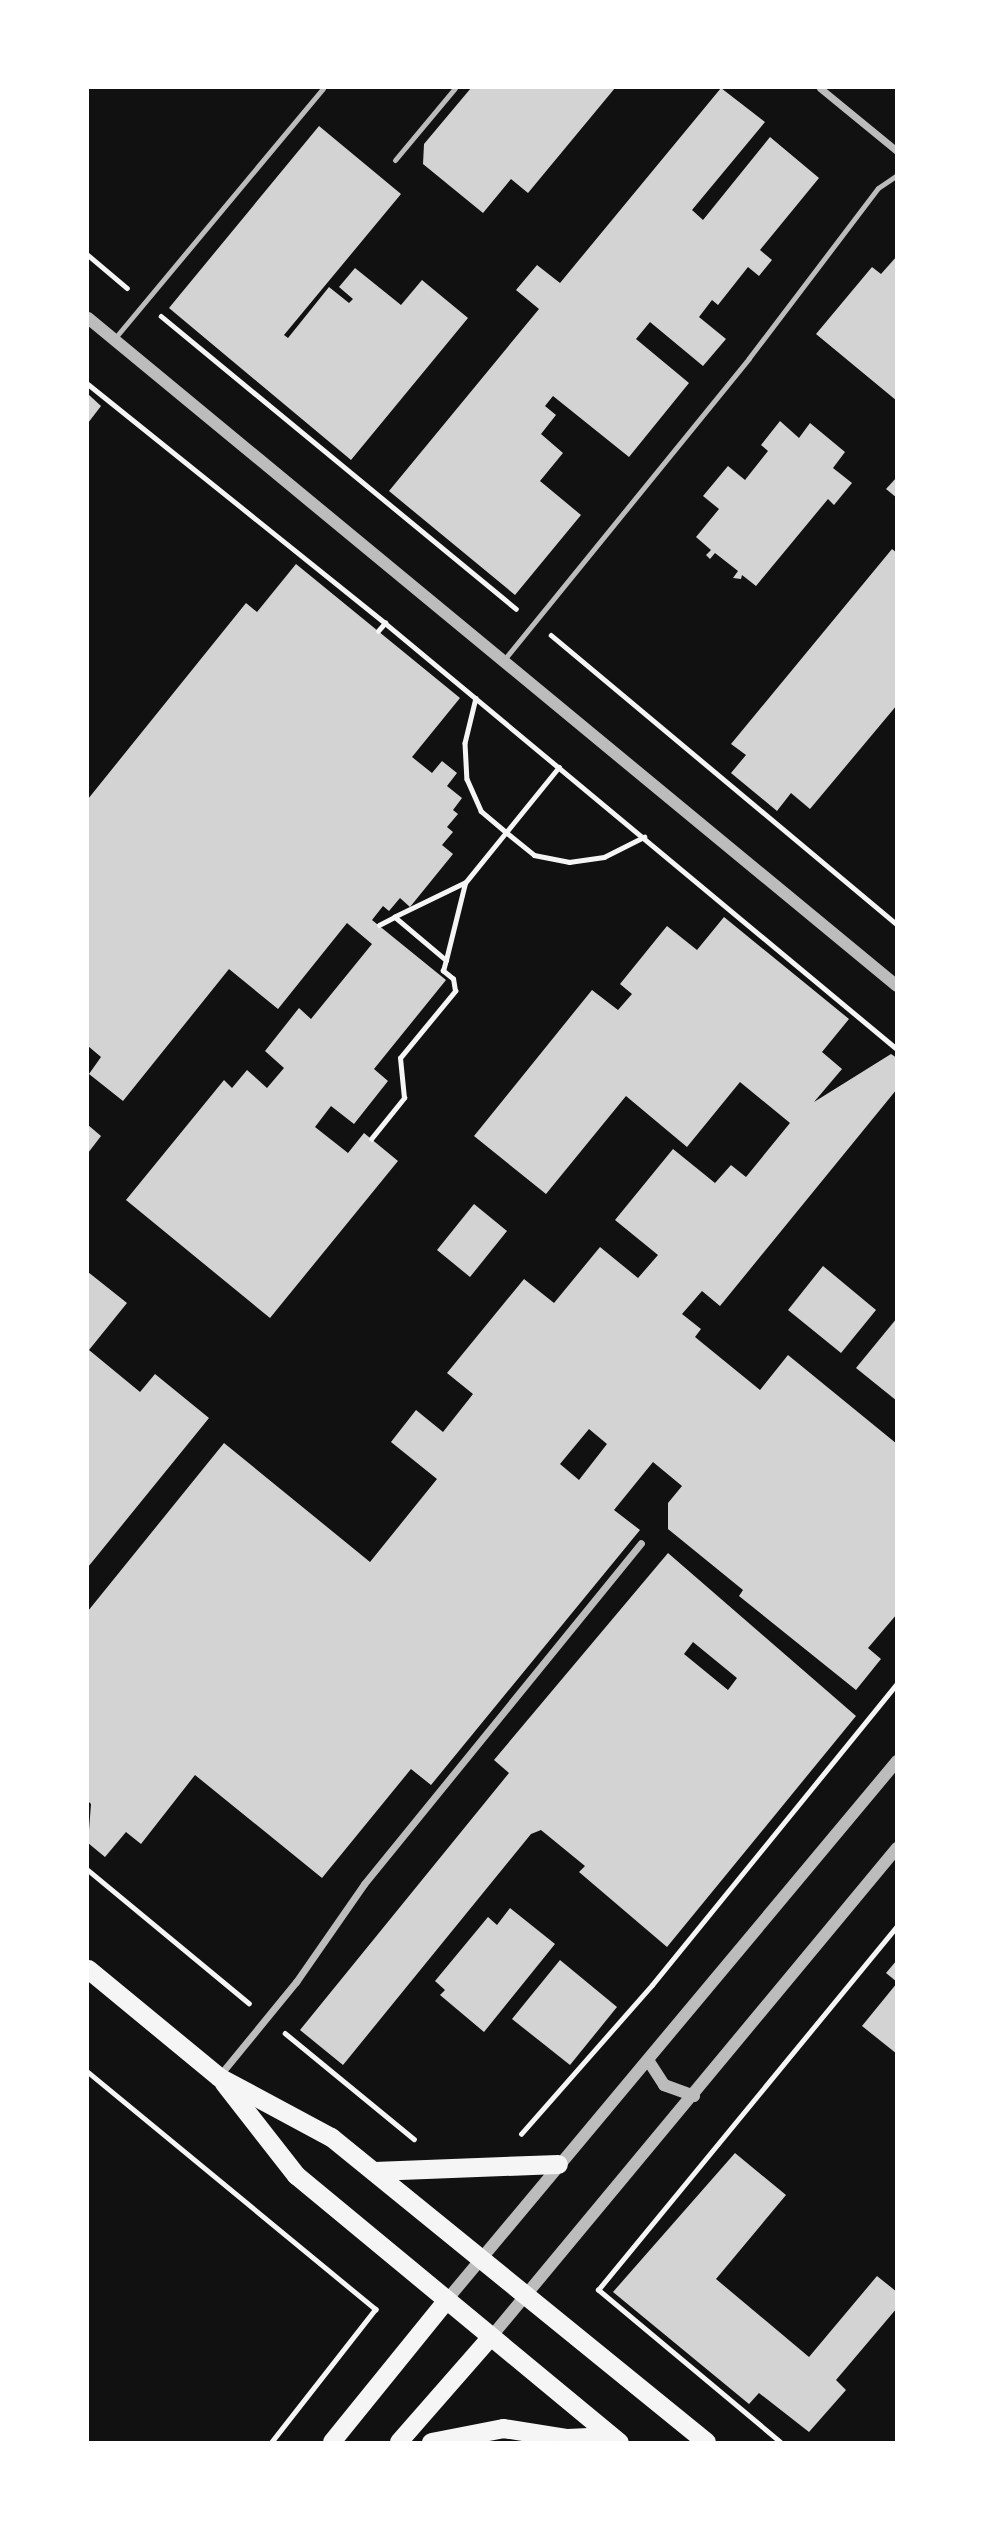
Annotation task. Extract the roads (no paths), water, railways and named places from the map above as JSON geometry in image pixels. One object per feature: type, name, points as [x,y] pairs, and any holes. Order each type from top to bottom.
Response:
[{"type":"highway","points":[[88,1969],[219,2077],[331,2137],[706,2442]]},
{"type":"highway","points":[[219,2077],[296,2175],[615,2439]]},
{"type":"highway","points":[[374,2171],[558,2164]]},
{"type":"highway","points":[[431,2442],[503,2428],[567,2438],[615,2439]]},
{"type":"main road","points":[[332,2442],[446,2301]]},
{"type":"main road","points":[[399,2442],[491,2337]]},
{"type":"street","points":[[820,88],[897,151]]},
{"type":"street","points":[[88,318],[897,986]]},
{"type":"street","points":[[219,2077],[267,2018],[364,1884],[641,1543]]},
{"type":"street","points":[[446,2301],[897,1761]]},
{"type":"street","points":[[491,2337],[694,2096],[897,1848]]},
{"type":"street","points":[[648,2060],[664,2085],[694,2096]]},
{"type":"lane","points":[[113,340],[323,88]]},
{"type":"lane","points":[[395,160],[455,88]]},
{"type":"lane","points":[[503,661],[750,358],[878,188],[897,175]]}]
